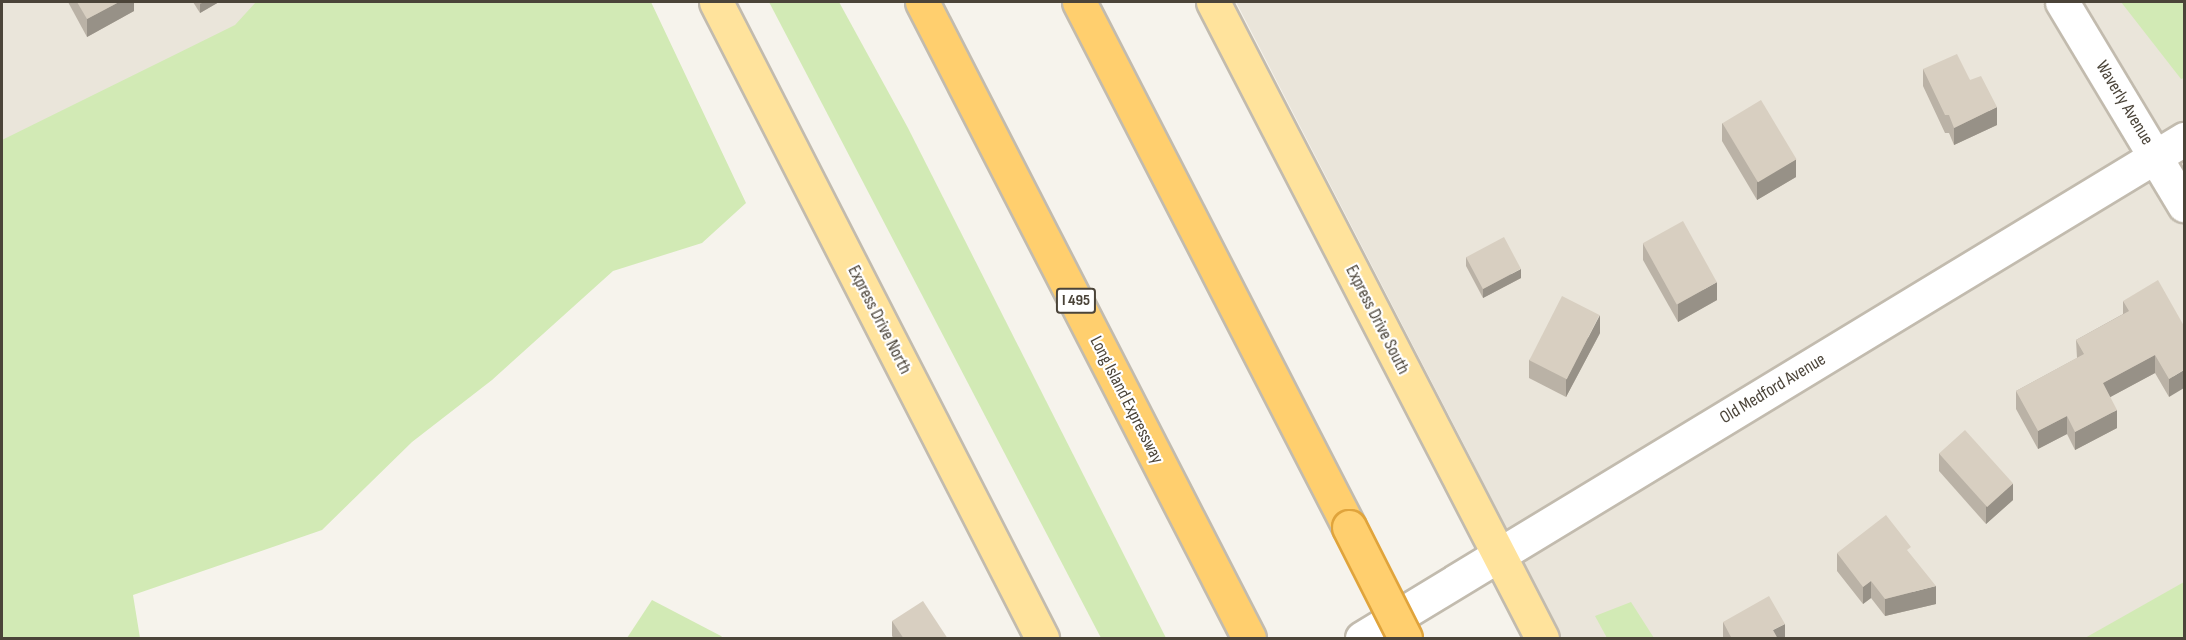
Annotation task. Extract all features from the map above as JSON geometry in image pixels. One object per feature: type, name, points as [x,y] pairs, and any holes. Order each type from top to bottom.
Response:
[{"type":"highway","name":"Long Island Expressway","points":[[922,2],[1248,639]]},
{"type":"highway","points":[[1079,2],[1405,639]]},
{"type":"main road","name":"Express Drive North","points":[[716,2],[1042,639]]},
{"type":"main road","name":"Express Drive South","points":[[1213,2],[1542,639]]},
{"type":"street","name":"Waverly Avenue","points":[[2062,2],[2184,205]]},
{"type":"street","name":"Old Medford Avenue","points":[[1362,639],[2184,139]]},
{"type":"shaded area","points":[[2,2],[264,2],[272,18],[2,166]]},
{"type":"shaded area","points":[[1236,2],[2184,2],[2184,638],[1542,638],[1455,471],[1473,462]]},
{"type":"green space","points":[[256,2],[651,2],[746,203],[702,243],[613,271],[492,380],[412,442],[322,530],[133,595],[140,638],[2,638],[2,140],[235,25]]},
{"type":"green space","points":[[769,2],[839,2],[908,128],[1166,638],[1101,638]]},
{"type":"green space","points":[[2121,2],[2184,2],[2184,78],[2181,79]]},
{"type":"green space","points":[[2184,582],[2184,638],[2085,638]]},
{"type":"green space","points":[[652,600],[721,636],[723,638],[627,638]]},
{"type":"green space","points":[[1631,602],[1654,638],[1607,638],[1595,616]]},
{"type":"building","points":[[77,2],[119,2],[87,19]]},
{"type":"building","points":[[1957,54],[1970,80],[1981,76],[1997,107],[1954,128],[1949,115],[1945,115],[1923,69]]},
{"type":"building","points":[[1761,100],[1797,159],[1758,182],[1722,123]]},
{"type":"building","points":[[1683,221],[1717,282],[1677,305],[1643,243]]},
{"type":"building","points":[[1504,237],[1521,269],[1483,289],[1466,257]]},
{"type":"building","points":[[2158,280],[2184,326],[2184,370],[2169,379],[2155,355],[2103,383],[2117,410],[2075,432],[2067,416],[2038,431],[2016,391],[2084,354],[2076,340],[2129,311],[2123,301]]},
{"type":"building","points":[[1562,296],[1599,315],[1567,379],[1529,360]]},
{"type":"building","points":[[1965,430],[2013,484],[1987,507],[1939,453]]},
{"type":"building","points":[[1886,515],[1911,547],[1907,550],[1936,586],[1885,599],[1871,581],[1863,587],[1837,553]]},
{"type":"building","points":[[1769,596],[1785,624],[1773,630],[1778,639],[1732,639],[1723,622]]},
{"type":"building","points":[[923,601],[948,639],[904,639],[892,621]]}]
